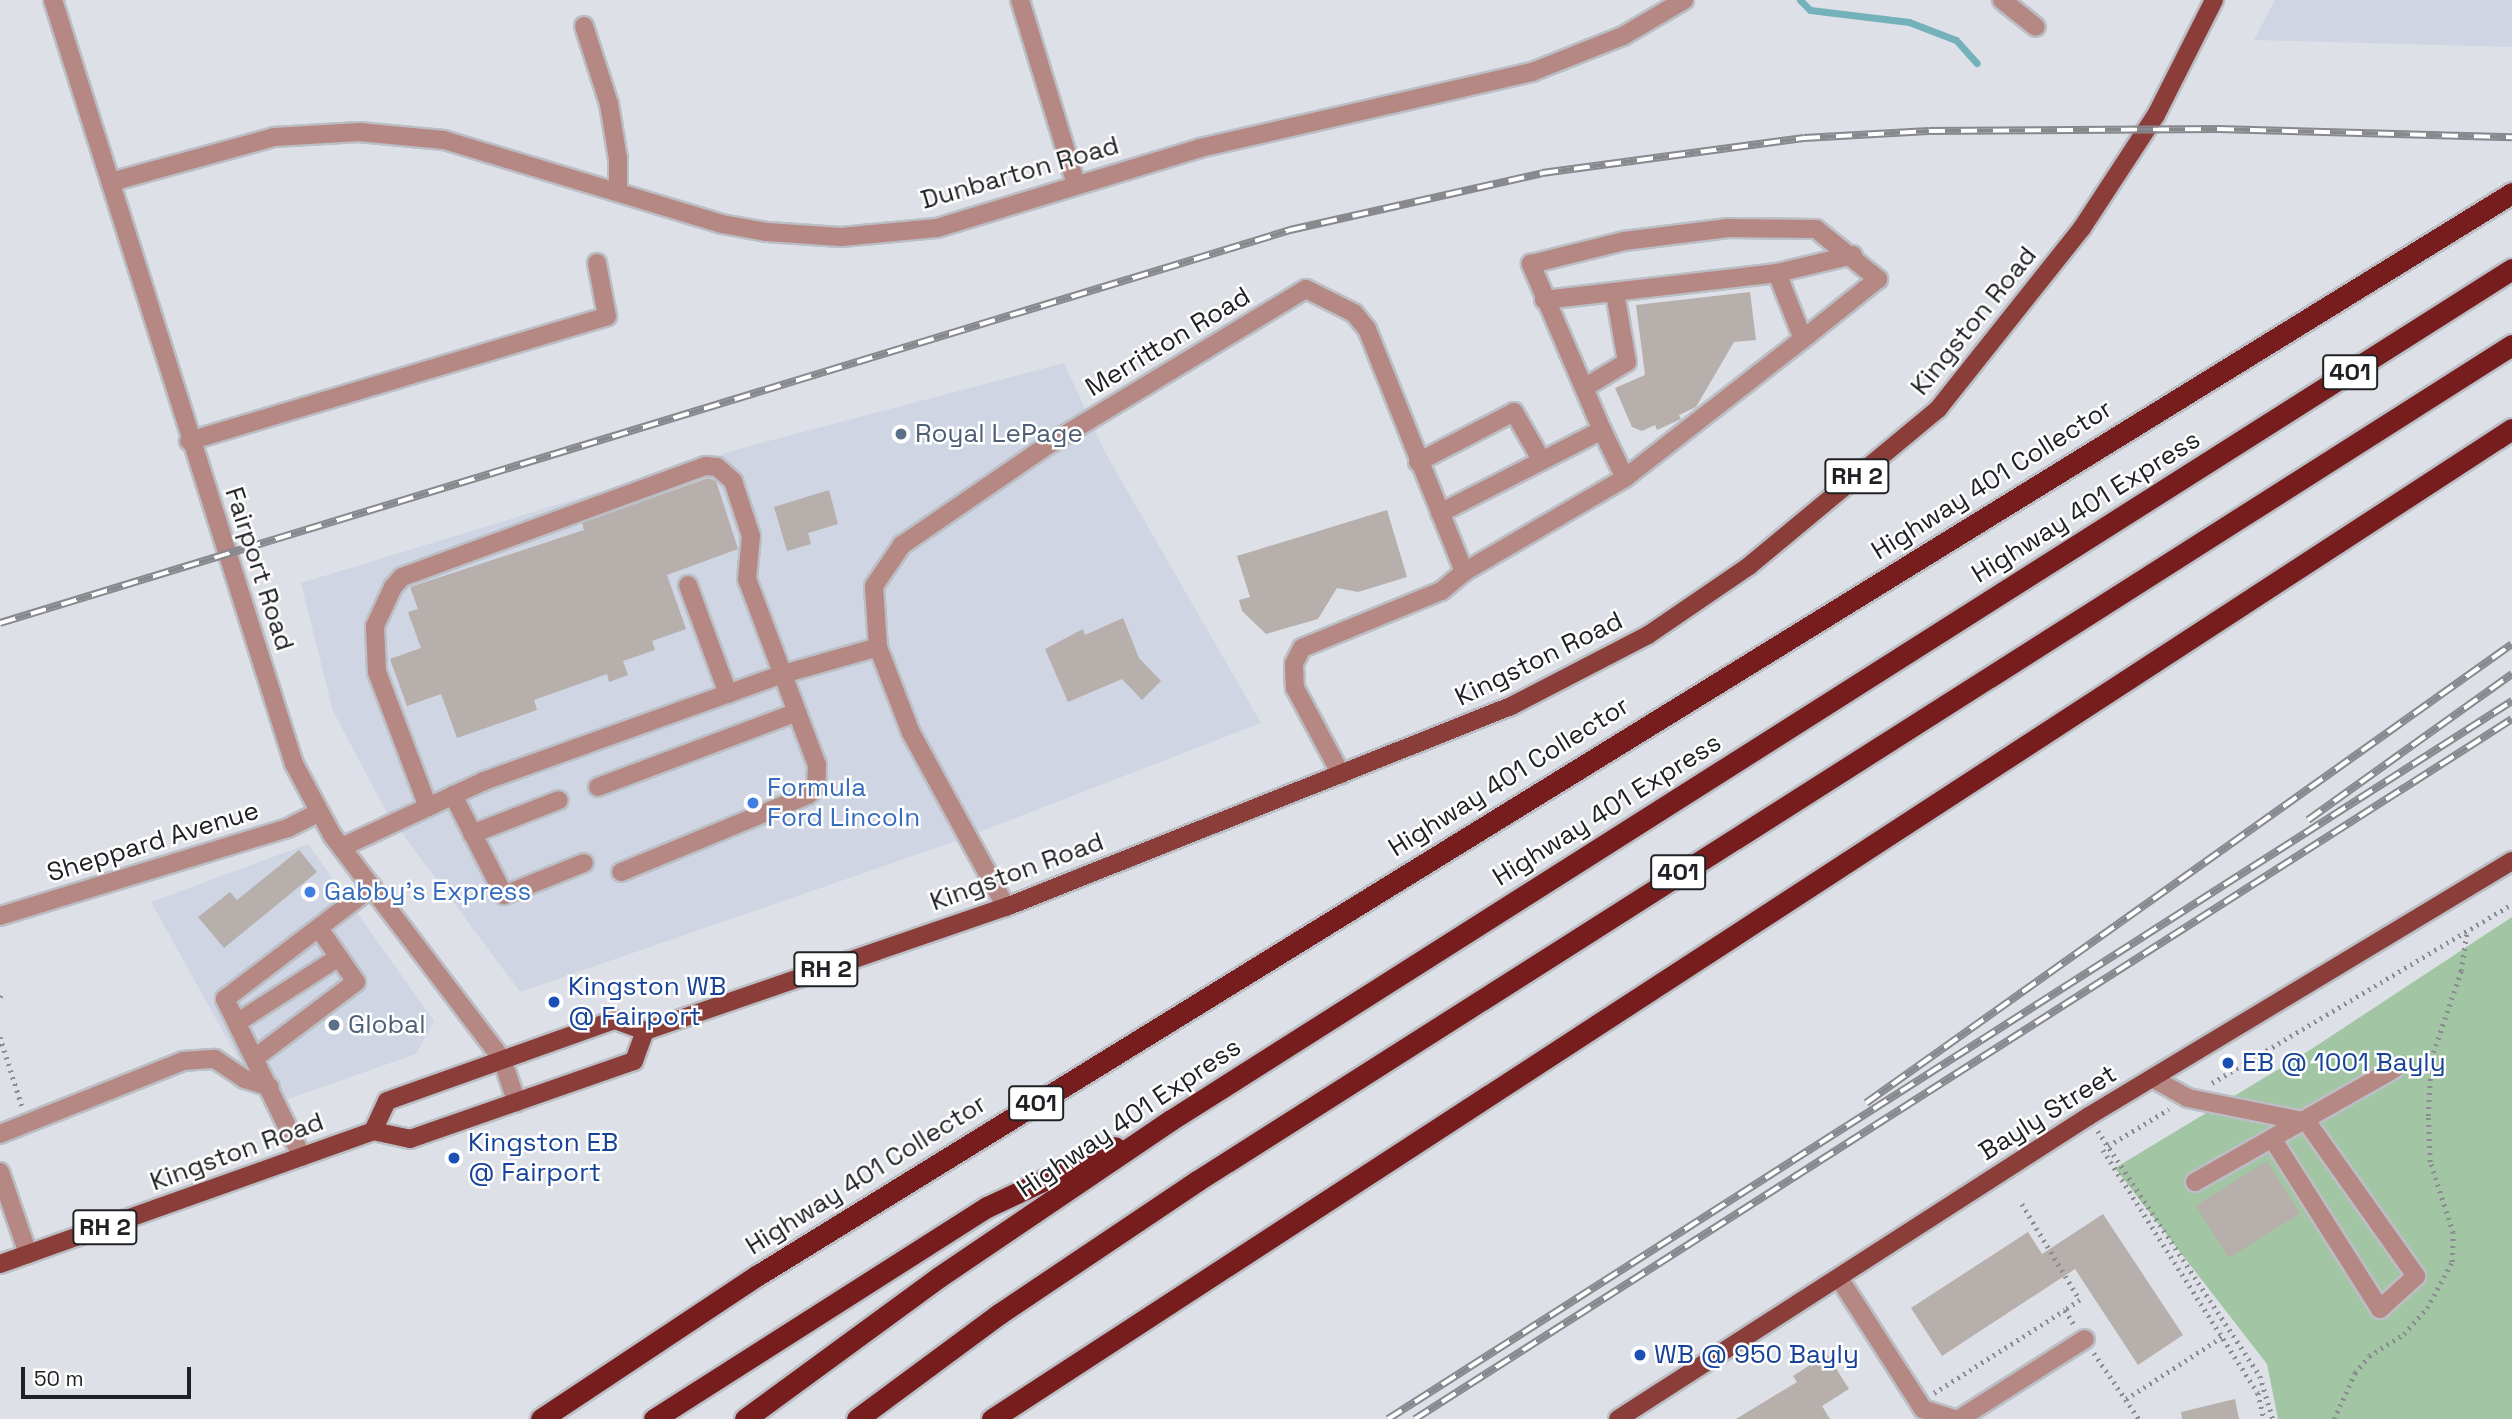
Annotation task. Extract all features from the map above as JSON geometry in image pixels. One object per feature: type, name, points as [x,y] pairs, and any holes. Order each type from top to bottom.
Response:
[{"type":"highway","name":"Highway 401 Collector","points":[[541,1419],[770,1268],[2512,193]]},
{"type":"highway","name":"Highway 401 Express","points":[[745,1419],[940,1277],[1171,1120],[2512,269]]},
{"type":"highway","name":"401","points":[[857,1419],[999,1314],[1197,1181],[2512,345]]},
{"type":"highway","points":[[992,1419],[2512,429]]},
{"type":"highway","points":[[654,1419],[987,1207],[1171,1120]]},
{"type":"main road","name":"Kingston Road","points":[[645,1031],[1006,906],[1341,774],[1511,706],[1648,635],[1749,566],[1938,409],[2082,228],[2156,115],[2214,0]]},
{"type":"main road","name":"Bayly Street","points":[[1618,1419],[2089,1116],[2512,861]]},
{"type":"main road","points":[[615,1020],[645,1031],[634,1061],[410,1139],[373,1132],[387,1101],[615,1020]]},
{"type":"main road","name":"Kingston Road","points":[[0,1264],[373,1132]]},
{"type":"street","name":"Fairport Road","points":[[53,0],[189,441],[294,764],[319,813],[342,847],[502,1059],[517,1102]]},
{"type":"street","points":[[1020,0],[1076,184]]},
{"type":"street","name":"Dunbarton Road","points":[[111,182],[274,137],[359,132],[444,140],[618,190],[722,224],[841,237],[937,228],[1076,184],[1342,112],[1532,72],[1623,36],[1684,0]]},
{"type":"street","points":[[2002,0],[2036,27]]},
{"type":"street","points":[[584,26],[609,104],[618,159],[618,190]]},
{"type":"street","points":[[1341,774],[1295,688],[1294,664],[1302,649],[1441,591],[1464,572],[1625,478],[1878,279],[1853,255],[1816,229],[1728,228],[1625,242],[1531,264],[1544,300],[1625,478]]},
{"type":"street","points":[[1544,300],[1777,273],[1853,255]]},
{"type":"street","points":[[189,441],[607,316],[597,262]]},
{"type":"street","points":[[1777,273],[1803,338]]},
{"type":"street","name":"Merritton Road","points":[[1006,906],[911,733],[878,647],[874,586],[902,545],[1048,445],[1306,289],[1354,313],[1367,329],[1418,462]]},
{"type":"street","points":[[1584,388],[1627,362],[1615,293]]},
{"type":"street","points":[[1464,572],[1418,462],[1514,412],[1542,461]]},
{"type":"street","points":[[1440,513],[1602,430]]},
{"type":"street","points":[[428,807],[381,684],[374,647],[375,626],[402,577],[706,466],[717,467],[733,481],[751,536],[747,579],[819,776],[816,788],[808,795],[621,872]]},
{"type":"street","points":[[688,585],[728,694]]},
{"type":"street","points":[[342,847],[453,795],[780,675],[878,647]]},
{"type":"street","points":[[598,786],[795,713]]},
{"type":"street","points":[[453,795],[504,894],[584,863]]},
{"type":"street","points":[[472,834],[559,800]]},
{"type":"street","name":"Sheppard Avenue","points":[[0,916],[288,828],[319,813]]},
{"type":"street","points":[[302,1157],[256,1057],[225,999],[320,930],[372,887]]},
{"type":"street","points":[[256,1057],[356,982],[320,930]]},
{"type":"street","points":[[238,1022],[339,957]]},
{"type":"street","points":[[0,1135],[183,1061],[215,1059],[245,1079],[270,1087]]},
{"type":"street","points":[[2195,1182],[2272,1138],[2307,1122],[2394,1069]]},
{"type":"street","points":[[2152,1078],[2188,1098],[2307,1122],[2416,1276],[2380,1309],[2272,1138]]},
{"type":"street","points":[[0,1172],[28,1254]]},
{"type":"street","points":[[1839,1278],[1923,1409],[1953,1419]]},
{"type":"street","points":[[1959,1419],[2085,1339]]},
{"type":"path","points":[[2105,1148],[2512,904]]},
{"type":"path","points":[[2334,1419],[2355,1373],[2368,1356],[2411,1325],[2452,1262],[2453,1233],[2430,1162],[2428,1116],[2431,1059],[2461,971],[2467,930]]},
{"type":"path","points":[[0,1037],[28,1123]]},
{"type":"path","points":[[2089,1116],[2105,1148],[2258,1392],[2264,1419]]},
{"type":"path","points":[[2105,1148],[2260,1376],[2273,1419]]},
{"type":"path","points":[[1920,1402],[2080,1300],[2022,1204]]},
{"type":"path","points":[[2065,1310],[2139,1419]]},
{"type":"path","points":[[2126,1399],[2222,1337]]},
{"type":"shaded area","points":[[2275,0],[2512,0],[2512,47],[2254,40]]},
{"type":"shaded area","points":[[1064,363],[1106,454],[1261,723],[956,841],[520,992],[387,813],[333,711],[301,583],[746,447]]},
{"type":"shaded area","points":[[308,844],[434,1021],[416,1054],[265,1107],[151,902]]},
{"type":"green space","points":[[2512,917],[2512,1419],[2278,1419],[2267,1364],[2115,1168],[2307,1052]]},
{"type":"building","points":[[1750,292],[1756,340],[1734,342],[1696,407],[1679,415],[1681,419],[1657,430],[1655,425],[1642,431],[1632,427],[1615,388],[1645,375],[1636,305]]},
{"type":"building","points":[[708,478],[716,481],[738,549],[667,575],[686,629],[652,641],[655,650],[623,661],[628,675],[609,682],[607,674],[534,700],[537,710],[457,738],[441,694],[407,706],[390,659],[421,648],[408,612],[418,609],[410,587],[584,530],[582,523]]},
{"type":"building","points":[[829,490],[838,524],[808,533],[811,544],[787,551],[774,507]]},
{"type":"building","points":[[1387,510],[1407,577],[1358,592],[1337,588],[1318,619],[1266,634],[1242,611],[1239,600],[1250,597],[1237,556]]},
{"type":"building","points":[[1123,618],[1139,658],[1161,681],[1142,700],[1122,679],[1068,702],[1045,649],[1083,629],[1085,635]]},
{"type":"building","points":[[299,850],[317,872],[224,948],[198,917],[230,892],[237,900]]},
{"type":"building","points":[[2267,1161],[2300,1214],[2229,1258],[2196,1206]]},
{"type":"building","points":[[2103,1214],[2183,1335],[2138,1365],[2075,1269],[1942,1356],[1911,1308],[2028,1232],[2042,1254]]},
{"type":"building","points":[[1827,1354],[1849,1389],[1822,1406],[1830,1419],[1736,1419],[1797,1382],[1793,1376]]},
{"type":"building","points":[[2235,1399],[2239,1419],[2182,1419],[2181,1412]]},
{"type":"waterway","points":[[1800,0],[1810,10],[1909,22],[1956,40],[1977,63]]},
{"type":"railway","points":[[0,623],[1290,230],[1542,173],[1804,138],[1929,131],[2218,129],[2512,137]]},
{"type":"railway","points":[[1866,1103],[2512,644]]},
{"type":"railway","points":[[2308,820],[2512,674]]},
{"type":"railway","points":[[1388,1419],[2512,701]]},
{"type":"railway","points":[[1415,1419],[2512,719]]},
{"type":"place","name":"Royal LePage","points":[[901,434]]},
{"type":"place","name":"Formula Ford Lincoln","points":[[753,803]]},
{"type":"place","name":"Gabby’s Express","points":[[310,892]]},
{"type":"place","name":"Kingston WB @ Fairport","points":[[554,1002]]},
{"type":"place","name":"Global","points":[[334,1025]]},
{"type":"place","name":"EB @ 1001 Bayly","points":[[2228,1063]]},
{"type":"place","name":"Kingston EB @ Fairport","points":[[454,1158]]},
{"type":"place","name":"WB @ 950 Bayly","points":[[1640,1355]]}]
